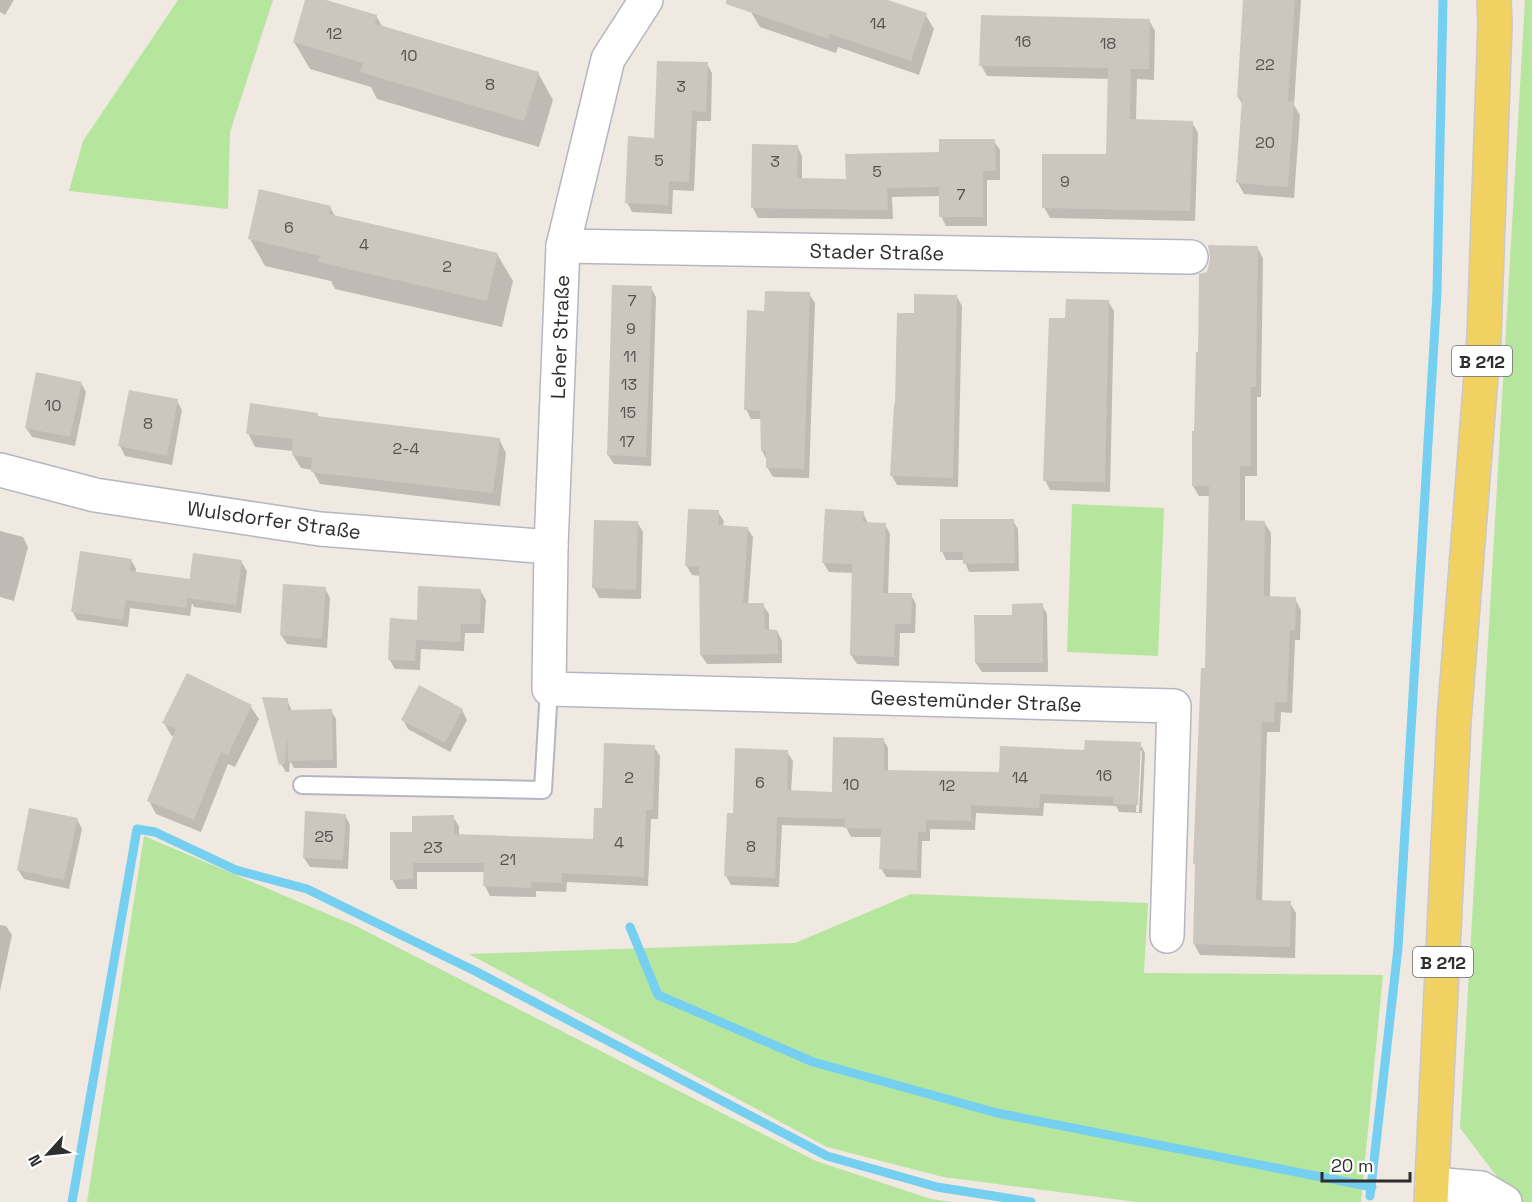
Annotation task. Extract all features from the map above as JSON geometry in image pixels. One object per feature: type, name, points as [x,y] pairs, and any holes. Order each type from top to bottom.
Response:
[{"type":"main road","name":"B 212","points":[[1432,1193],[1454,721],[1484,337],[1495,36],[1494,0]]},
{"type":"street","name":"Leher Straße","points":[[549,689],[551,547],[563,246],[608,59],[646,0]]},
{"type":"street","name":"Stader Straße","points":[[563,246],[1191,257]]},
{"type":"street","name":"Wulsdorfer Straße","points":[[0,470],[95,495],[320,529],[551,547]]},
{"type":"street","name":"Geestemünder Straße","points":[[549,689],[1174,706],[1167,936]]},
{"type":"street","points":[[1432,1193],[1480,1188],[1505,1202]]},
{"type":"lane","points":[[302,785],[543,790],[549,689]]},
{"type":"green space","points":[[178,0],[273,0],[230,132],[228,209],[69,191],[83,141]]},
{"type":"green space","points":[[1525,0],[1532,0],[1532,1202],[1500,1202],[1501,1182],[1460,1128]]},
{"type":"green space","points":[[1072,504],[1164,508],[1158,656],[1067,652]]},
{"type":"green space","points":[[144,836],[356,926],[816,1161],[931,1199],[953,1202],[87,1202]]},
{"type":"green space","points":[[911,894],[1148,903],[1144,973],[1383,975],[1361,1202],[1137,1202],[943,1177],[827,1147],[469,954],[795,943]]},
{"type":"building","points":[[305,0],[326,0],[377,15],[375,24],[539,72],[524,121],[360,72],[363,63],[293,42]]},
{"type":"building","points":[[726,0],[888,0],[927,13],[911,61],[830,34],[828,39],[726,4]]},
{"type":"building","points":[[1243,0],[1295,0],[1288,101],[1294,102],[1288,187],[1236,183],[1242,98],[1237,97]]},
{"type":"building","points":[[981,15],[1150,19],[1149,69],[1131,69],[1130,119],[1193,121],[1190,211],[1042,208],[1042,154],[1106,154],[1108,68],[979,66]]},
{"type":"building","points":[[657,61],[708,62],[706,112],[692,111],[689,182],[669,181],[668,205],[625,203],[628,136],[654,138]]},
{"type":"building","points":[[939,139],[995,139],[996,171],[983,171],[983,217],[939,217],[939,187],[887,188],[888,210],[751,208],[752,144],[798,145],[797,178],[846,179],[845,154],[939,152]]},
{"type":"building","points":[[259,189],[331,206],[329,214],[498,253],[487,301],[318,262],[320,256],[248,239]]},
{"type":"building","points":[[1208,245],[1258,246],[1256,387],[1251,387],[1251,466],[1240,466],[1240,520],[1265,521],[1264,596],[1296,597],[1295,630],[1290,630],[1287,702],[1275,702],[1274,722],[1262,721],[1256,900],[1291,901],[1290,947],[1193,944],[1195,864],[1193,864],[1201,668],[1205,668],[1209,486],[1192,486],[1192,431],[1194,431],[1196,352],[1198,352],[1199,274],[1207,272],[1210,258]]},
{"type":"building","points":[[612,285],[652,286],[646,457],[607,455]]},
{"type":"building","points":[[765,291],[810,292],[804,469],[766,468],[766,451],[761,451],[760,411],[744,410],[747,310],[764,311]]},
{"type":"building","points":[[914,294],[957,295],[953,478],[890,476],[895,404],[897,313],[914,313]]},
{"type":"building","points":[[1066,299],[1109,300],[1105,482],[1043,481],[1049,318],[1065,318]]},
{"type":"building","points":[[36,372],[82,382],[70,437],[25,428]]},
{"type":"building","points":[[129,390],[178,399],[167,456],[118,446]]},
{"type":"building","points":[[250,403],[318,413],[317,416],[500,438],[493,493],[311,472],[312,458],[292,455],[293,439],[246,434]]},
{"type":"building","points":[[688,509],[719,510],[718,525],[748,527],[743,603],[764,603],[765,629],[777,630],[778,654],[700,655],[699,567],[685,566]]},
{"type":"building","points":[[825,509],[864,511],[863,522],[886,523],[883,593],[912,593],[911,624],[895,624],[894,657],[850,655],[852,564],[822,563]]},
{"type":"building","points":[[940,519],[1014,519],[1015,563],[963,564],[963,552],[940,552]]},
{"type":"building","points":[[594,520],[638,521],[636,590],[592,588]]},
{"type":"building","points":[[80,551],[132,559],[130,571],[190,579],[186,608],[126,600],[123,620],[71,612]]},
{"type":"building","points":[[193,553],[242,560],[236,605],[187,598]]},
{"type":"building","points":[[283,584],[326,587],[322,639],[280,635]]},
{"type":"building","points":[[418,586],[481,589],[480,624],[461,624],[460,642],[416,640],[415,661],[388,660],[390,618],[417,620]]},
{"type":"building","points":[[1043,603],[1043,663],[975,663],[974,615],[1012,615],[1012,604]]},
{"type":"building","points":[[187,673],[252,705],[228,755],[221,752],[194,820],[147,801],[176,729],[162,723]]},
{"type":"building","points":[[419,685],[463,709],[445,743],[401,720]]},
{"type":"building","points":[[262,697],[288,698],[288,710],[332,709],[333,760],[288,761],[287,736],[285,764],[279,765]]},
{"type":"building","points":[[833,737],[884,738],[884,770],[999,772],[1000,746],[1084,750],[1085,740],[1141,742],[1138,805],[1113,804],[1113,797],[1040,794],[1039,808],[971,805],[971,821],[926,820],[926,832],[918,832],[917,870],[879,869],[881,829],[844,828],[845,819],[777,817],[775,878],[724,876],[727,813],[733,813],[735,748],[788,750],[787,790],[832,792]]},
{"type":"building","points":[[604,743],[655,745],[653,810],[646,810],[644,877],[562,873],[562,883],[531,882],[531,888],[483,886],[484,863],[413,863],[413,879],[390,880],[390,832],[412,832],[412,816],[454,815],[454,834],[593,839],[594,808],[602,808]]},
{"type":"building","points":[[29,808],[78,818],[64,880],[17,870]]},
{"type":"building","points":[[305,811],[346,814],[343,860],[303,858]]},
{"type":"waterway","points":[[1370,1196],[1398,948],[1437,292],[1443,0]]},
{"type":"waterway","points":[[72,1202],[137,829],[155,832],[236,870],[307,889],[477,972],[827,1156],[937,1187],[1031,1202]]},
{"type":"waterway","points":[[630,927],[658,995],[813,1062],[997,1113],[1372,1187]]}]
